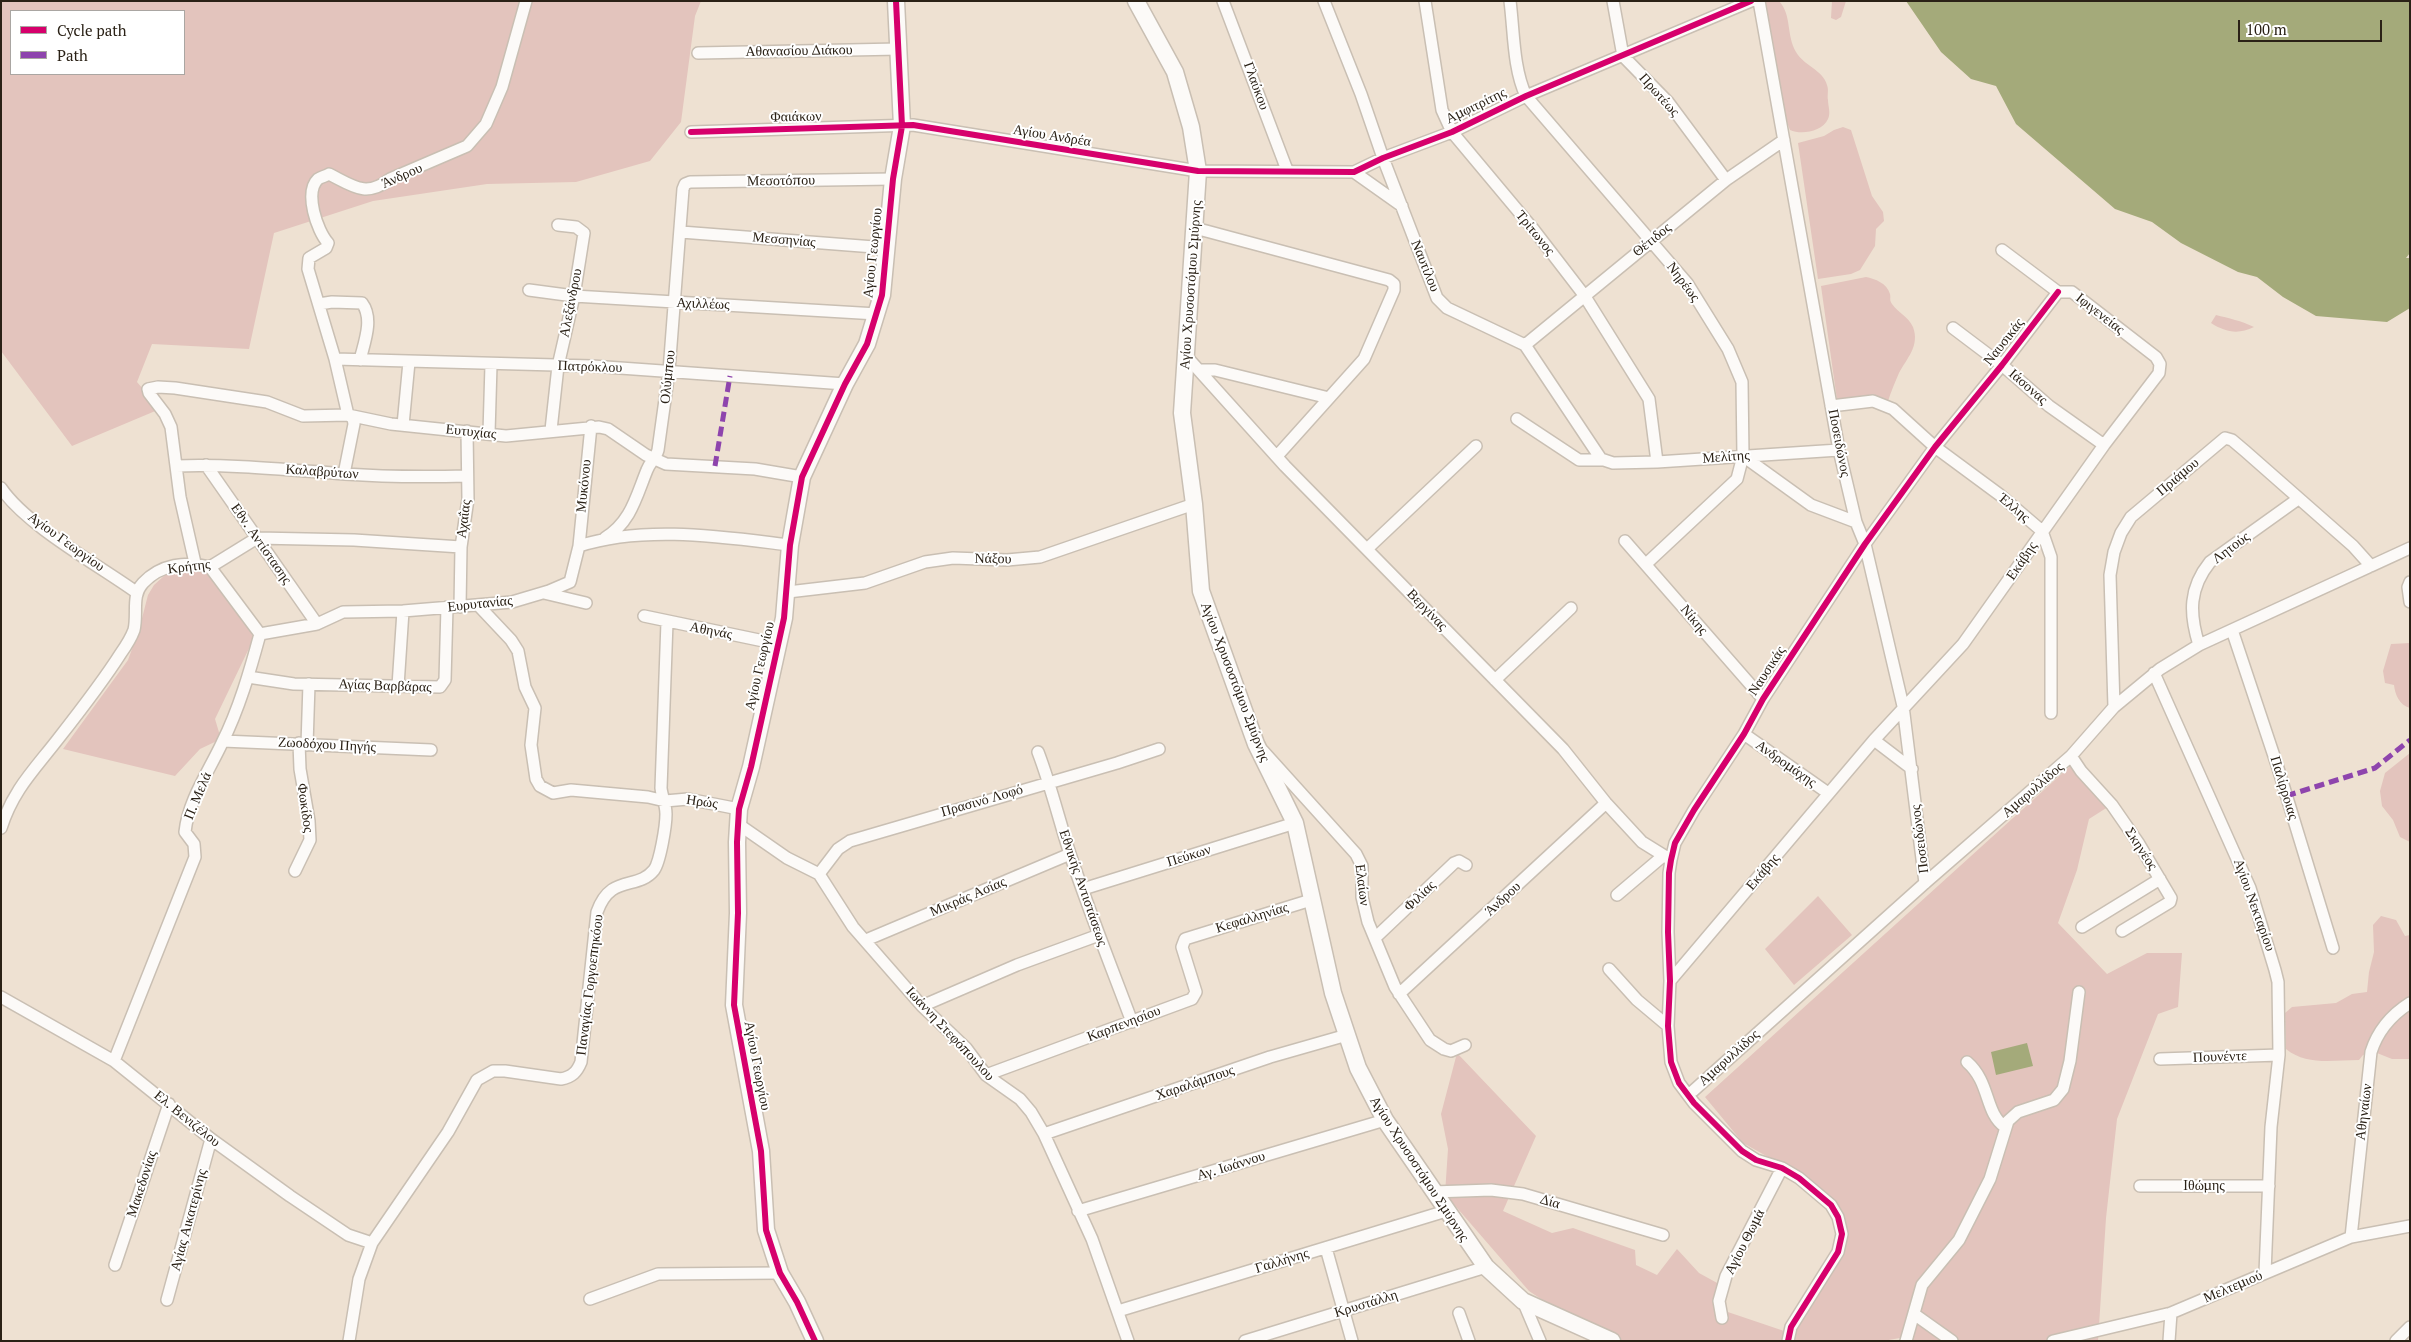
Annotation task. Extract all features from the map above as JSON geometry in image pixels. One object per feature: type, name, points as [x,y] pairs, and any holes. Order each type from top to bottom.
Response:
[{"type":"main road","name":"Αγίου Γεωργίου","points":[[815,1341],[797,1302],[780,1273],[766,1230],[761,1150],[734,1004],[739,816],[788,592],[790,545],[802,477],[845,384],[867,344],[877,314],[885,275],[893,179],[902,126],[896,1]]},
{"type":"main road","name":"Αγίου Χρυσοστόμου Σμύρνης","points":[[1136,1],[1175,72],[1191,127],[1198,171],[1182,413],[1194,504],[1201,591],[1256,744],[1295,823],[1333,993],[1346,1035],[1370,1095],[1385,1120],[1486,1267],[1523,1300],[1612,1341]]},
{"type":"street","name":"Άνδρου","points":[[344,474],[354,430],[353,418],[348,415],[336,360],[307,263],[313,255],[327,245],[314,218],[313,192],[317,181],[329,174],[359,190],[379,187],[390,179],[467,146],[486,124],[502,87],[526,1]]},
{"type":"street","name":"Γλαύκου","points":[[1223,1],[1287,170]]},
{"type":"street","name":"Ναυτίλου","points":[[1324,1],[1361,94],[1383,158],[1441,304],[1525,345],[1608,462]]},
{"type":"street","name":"Τρίτωνος","points":[[1425,1],[1442,110],[1452,132],[1534,230],[1584,296],[1650,400],[1657,462]]},
{"type":"street","name":"Νηρέως","points":[[1510,1],[1517,60],[1526,96],[1686,283],[1728,349],[1740,375],[1744,421],[1743,456],[1736,480],[1646,564]]},
{"type":"street","points":[[1612,1],[1622,56]]},
{"type":"street","points":[[1720,1],[1722,14]]},
{"type":"street","name":"Αμφιτρίτης","points":[[1198,171],[1287,170],[1354,172],[1383,158],[1452,132],[1526,96],[1752,1]]},
{"type":"street","name":"Ποσειδώνος","points":[[1759,1],[1839,450],[1856,522],[1865,544],[1903,706],[1925,883]]},
{"type":"street","name":"Αθανασίου Διάκου","points":[[698,52],[899,49]]},
{"type":"street","name":"Πρωτέως","points":[[1622,56],[1668,102],[1726,180]]},
{"type":"street","name":"Αγίου Ανδρέα","points":[[902,126],[913,125],[1198,171]]},
{"type":"street","name":"Φαιάκων","points":[[691,132],[902,126]]},
{"type":"street","name":"Θέτιδος","points":[[1525,345],[1726,180],[1784,140]]},
{"type":"street","points":[[1354,172],[1402,206]]},
{"type":"street","name":"Μεσοτόπου","points":[[682,198],[683,186],[690,182],[893,179]]},
{"type":"street","name":"Ολύμπου","points":[[605,538],[621,526],[629,514],[646,471],[655,459],[665,412],[681,232],[682,198]]},
{"type":"street","name":"Αλεξάνδρου","points":[[551,430],[558,366],[574,296],[584,233],[576,227],[558,225]]},
{"type":"street","points":[[1195,228],[1392,282],[1394,290],[1364,359],[1277,456]]},
{"type":"street","name":"Μεσσηνίας","points":[[681,232],[887,248]]},
{"type":"street","name":"Ιφιγενείας","points":[[2002,250],[2058,292],[2072,292],[2156,357],[2160,364],[2159,374]]},
{"type":"street","name":"Αχιλλέως","points":[[529,290],[574,296],[675,303],[877,314]]},
{"type":"street","name":"Ναυσικάς","points":[[1788,1341],[1791,1327],[1838,1252],[1842,1234],[1838,1217],[1831,1205],[1798,1178],[1782,1168],[1749,1156],[1704,1114],[1678,1083],[1671,1062],[1668,1026],[1670,981],[1667,858],[1691,816],[1744,734],[1763,699],[1865,544],[1935,447],[2002,365],[2058,292]]},
{"type":"street","points":[[318,304],[354,301],[362,303],[366,309],[368,321],[360,360]]},
{"type":"street","name":"Ιάσονας","points":[[1953,328],[2002,365],[2049,406],[2104,445]]},
{"type":"street","name":"Βεργίνας","points":[[1186,356],[1277,456],[1563,749],[1606,803],[1642,842],[1667,858]]},
{"type":"street","name":"Πατρόκλου","points":[[336,360],[669,371],[845,384]]},
{"type":"street","points":[[403,425],[409,362]]},
{"type":"street","points":[[489,432],[491,365]]},
{"type":"street","points":[[1200,370],[1215,370],[1329,398]]},
{"type":"street","name":"Εκάβης","points":[[1670,981],[1758,879],[1828,793],[1839,784],[1903,706],[1963,644],[2104,445],[2159,374]]},
{"type":"street","name":"Ευτυχίας","points":[[176,466],[171,427],[156,401],[149,393],[150,388],[175,388],[267,402],[303,416],[348,415],[371,421],[467,432],[489,432],[515,436],[591,426],[608,429],[666,464],[755,469],[802,477]]},
{"type":"street","name":"Έλλης","points":[[1831,406],[1873,401],[1885,404],[1935,447],[2000,495],[2042,531],[2051,558],[2051,714]]},
{"type":"street","name":"Μελίτης","points":[[1517,420],[1579,460],[1657,462],[1839,450]]},
{"type":"street","name":"Μυκόνου","points":[[579,546],[591,426]]},
{"type":"street","name":"Αχαΐας","points":[[460,607],[461,547],[466,511],[467,432]]},
{"type":"street","name":"Πριάμου","points":[[2114,707],[2110,575],[2114,552],[2121,533],[2131,517],[2227,438],[2245,451],[2353,546],[2371,566]]},
{"type":"street","points":[[1367,548],[1476,446]]},
{"type":"street","points":[[1743,456],[1811,505],[1856,522]]},
{"type":"street","name":"Καλαβρύτων","points":[[176,466],[206,464],[408,477],[467,476]]},
{"type":"street","name":"Εθν. Αντίστασης","points":[[206,464],[317,624]]},
{"type":"street","points":[[176,466],[185,524],[195,563]]},
{"type":"street","name":"Αγίου Γεωργίου","points":[[1,488],[8,498],[51,534],[136,592]]},
{"type":"street","name":"Λητούς","points":[[2199,645],[2193,627],[2193,595],[2199,576],[2210,562],[2298,499]]},
{"type":"street","name":"Νάξου","points":[[788,592],[865,583],[925,562],[954,558],[1007,560],[1040,557],[1194,504]]},
{"type":"street","points":[[579,546],[605,538],[667,535],[733,538],[790,545]]},
{"type":"street","points":[[257,538],[354,540],[461,547]]},
{"type":"street","name":"Κρήτης","points":[[136,592],[144,581],[163,569],[195,563],[210,567],[257,538]]},
{"type":"street","name":"Νίκης","points":[[1625,541],[1763,699]]},
{"type":"street","name":"Ευρυτανίας","points":[[260,634],[317,624],[343,612],[403,611],[512,602],[570,582],[579,546]]},
{"type":"street","name":"Αμαρυλλίδος","points":[[1693,1091],[1925,883],[2071,756],[2114,707],[2154,673],[2199,645],[2409,550]]},
{"type":"street","points":[[210,567],[260,634]]},
{"type":"street","points":[[2410,582],[2408,587],[2410,602]]},
{"type":"street","points":[[1,828],[8,805],[108,675],[127,644],[134,630],[136,592]]},
{"type":"street","points":[[542,593],[586,604]]},
{"type":"street","name":"Ηρώς","points":[[478,604],[511,640],[518,651],[526,687],[535,708],[531,745],[535,775],[540,786],[558,794],[570,790],[648,797],[665,801],[688,799],[739,816]]},
{"type":"street","name":"Αγίας Βαρβάρας","points":[[248,677],[294,684],[437,687],[444,683],[447,607]]},
{"type":"street","points":[[1495,680],[1571,608]]},
{"type":"street","points":[[398,686],[403,611]]},
{"type":"street","name":"Αθηνάς","points":[[644,616],[778,644]]},
{"type":"street","name":"Παναγίας Γοργοεπηκόου","points":[[349,1341],[359,1279],[372,1243],[448,1132],[477,1080],[493,1071],[561,1079],[570,1078],[577,1071],[581,1062],[598,912],[607,893],[616,887],[649,875],[657,864],[666,814],[661,788],[667,622]]},
{"type":"street","name":"Παλίρροιας","points":[[2232,630],[2278,768],[2333,948]]},
{"type":"street","name":"Π. Μελά","points":[[114,1062],[195,857],[196,850],[192,840],[187,837],[185,832],[189,812],[223,741],[248,677],[260,634]]},
{"type":"street","name":"Αγίου Νεκταρίου","points":[[2154,673],[2250,888],[2260,916],[2278,982],[2279,1055],[2271,1127],[2265,1273]]},
{"type":"street","name":"Φωκίδος","points":[[295,871],[310,840],[309,821],[300,769],[309,684]]},
{"type":"street","name":"Ανδρομάχης","points":[[1744,734],[1828,793]]},
{"type":"street","points":[[1874,740],[1912,769]]},
{"type":"street","name":"Ζωοδόχου Πηγής","points":[[223,741],[431,750]]},
{"type":"street","name":"Ελαίων","points":[[1256,744],[1278,765],[1321,817],[1356,854],[1362,866],[1364,910],[1375,938],[1399,994],[1430,1040],[1436,1045],[1451,1051],[1465,1045]]},
{"type":"street","name":"Πρασινό Λοφό","points":[[819,874],[838,849],[850,841],[1159,749]]},
{"type":"street","name":"Εθνικής Αντιστάσεως","points":[[1038,752],[1050,782],[1070,854],[1098,935],[1132,1022]]},
{"type":"street","name":"Σκηνέος","points":[[2071,756],[2081,771],[2112,805],[2169,894],[2170,902],[2122,931]]},
{"type":"street","name":"Άνδρου","points":[[1399,994],[1606,803]]},
{"type":"street","points":[[739,816],[787,858],[819,874]]},
{"type":"street","name":"Πεύκων","points":[[1083,889],[1295,823]]},
{"type":"street","name":"Μικράς Ασίας","points":[[866,940],[1070,854]]},
{"type":"street","points":[[1618,895],[1667,858]]},
{"type":"street","name":"Φιλίας","points":[[1375,938],[1454,863],[1459,861],[1466,865]]},
{"type":"street","name":"Ιωάννη Στεφόπουλου","points":[[819,874],[853,927],[922,1006],[966,1048],[986,1075],[1020,1099],[1044,1134],[1092,1239],[1128,1341]]},
{"type":"street","points":[[2082,927],[2160,879]]},
{"type":"street","name":"Κεφαλληνίας","points":[[1193,936],[1311,900]]},
{"type":"street","points":[[922,1006],[1017,965],[1098,935]]},
{"type":"street","name":"Καρπενησίου","points":[[986,1075],[1132,1022],[1194,997],[1196,990],[1182,944],[1184,939],[1193,936]]},
{"type":"street","points":[[1609,969],[1637,1000],[1668,1026]]},
{"type":"street","points":[[1906,1341],[1922,1285],[1927,1276],[1959,1240],[1990,1179],[2005,1127],[2014,1115],[2054,1100],[2063,1089],[2070,1061],[2079,992]]},
{"type":"street","name":"Ελ. Βενιζέλου","points":[[1,997],[114,1062],[211,1139],[348,1235],[372,1243]]},
{"type":"street","name":"Αθηναίων","points":[[2351,1237],[2371,1052],[2375,1039],[2383,1026],[2410,1003]]},
{"type":"street","name":"Χαραλάμπους","points":[[1044,1134],[1270,1057],[1346,1035]]},
{"type":"street","name":"Πουνέντε","points":[[2160,1059],[2279,1055]]},
{"type":"street","points":[[1967,1062],[1978,1072],[1996,1120],[2005,1127]]},
{"type":"street","points":[[1678,1083],[1690,1086],[1700,1099],[1704,1114]]},
{"type":"street","name":"Μακεδονίας","points":[[115,1265],[169,1104]]},
{"type":"street","name":"Αγ. Ιωάννου","points":[[1078,1211],[1385,1120]]},
{"type":"street","name":"Αγίας Αικατερίνης","points":[[167,1300],[211,1139]]},
{"type":"street","name":"Αγίου Θωμά","points":[[1722,1318],[1719,1301],[1726,1276],[1782,1168]]},
{"type":"street","name":"Ιθώμης","points":[[2140,1186],[2269,1186]]},
{"type":"street","name":"Δία","points":[[1433,1192],[1492,1190],[1523,1194],[1663,1235]]},
{"type":"street","name":"Γαλλήνης","points":[[1118,1311],[1446,1210]]},
{"type":"street","name":"Μελτεμιού","points":[[2053,1341],[2171,1313],[2351,1237],[2410,1226]]},
{"type":"street","points":[[1326,1248],[1352,1341]]},
{"type":"street","name":"Κρυστάλλη","points":[[1245,1341],[1486,1267]]},
{"type":"street","points":[[590,1299],[658,1274],[780,1273]]},
{"type":"street","points":[[1523,1300],[1540,1341]]},
{"type":"street","points":[[1459,1313],[1469,1341]]},
{"type":"street","points":[[2169,1341],[2171,1313]]},
{"type":"street","points":[[1914,1314],[1952,1341]]},
{"type":"street","points":[[2396,1341],[2410,1327]]},
{"type":"shaded area","points":[[1,1],[701,1],[695,16],[681,122],[650,161],[576,182],[487,184],[373,201],[274,233],[249,349],[152,344],[137,382],[160,409],[72,446],[1,351]]},
{"type":"shaded area","points":[[1766,1],[1779,1],[1786,12],[1791,39],[1796,52],[1803,61],[1821,75],[1827,85],[1829,117],[1816,130],[1800,132],[1790,130],[1784,115],[1765,10]]},
{"type":"shaded area","points":[[1832,1],[1846,1],[1841,17],[1836,20],[1831,18]]},
{"type":"shaded area","points":[[1906,1],[2410,1],[2410,253],[2406,258],[2410,258],[2410,308],[2387,322],[2316,316],[2283,297],[2257,277],[2238,272],[2181,243],[2152,222],[2115,209],[2016,124],[1996,86],[1971,79],[1941,52]]},
{"type":"shaded area","points":[[1843,127],[1851,130],[1872,196],[1883,212],[1884,221],[1876,229],[1875,246],[1860,270],[1851,274],[1818,279],[1798,143],[1824,136]]},
{"type":"shaded area","points":[[1866,277],[1880,282],[1886,287],[1892,304],[1913,327],[1915,334],[1914,346],[1899,373],[1888,401],[1837,400],[1821,286]]},
{"type":"shaded area","points":[[2216,315],[2240,321],[2254,327],[2237,332],[2221,329],[2211,323]]},
{"type":"shaded area","points":[[192,566],[207,571],[234,604],[254,638],[215,719],[221,739],[200,749],[175,776],[63,749],[128,660],[139,630],[148,595],[154,585],[165,575]]},
{"type":"shaded area","points":[[2410,643],[2410,708],[2406,707],[2398,699],[2394,685],[2385,683],[2383,671],[2391,644]]},
{"type":"shaded area","points":[[2410,753],[2410,842],[2400,837],[2393,820],[2382,806],[2380,791],[2385,773]]},
{"type":"shaded area","points":[[2077,760],[2111,805],[2089,819],[2077,870],[2058,923],[2107,974],[2147,953],[2182,953],[2178,1007],[2158,1014],[2117,1119],[2106,1218],[2098,1341],[1900,1341],[1900,1338],[1883,1341],[1604,1341],[1529,1291],[1445,1194],[1448,1149],[1441,1114],[1457,1053],[1536,1136],[1503,1211],[1552,1233],[1573,1228],[1635,1250],[1636,1265],[1657,1275],[1677,1249],[1699,1273],[1719,1284],[1716,1308],[1790,1333],[1846,1243],[1837,1210],[1797,1173],[1743,1143],[1705,1097]]},
{"type":"shaded area","points":[[1818,896],[1852,935],[1794,985],[1765,949]]},
{"type":"shaded area","points":[[2381,916],[2396,920],[2405,936],[2410,935],[2410,1059],[2392,1059],[2377,1053],[2363,1055],[2359,1060],[2321,1061],[2303,1058],[2286,1049],[2285,1013],[2292,1007],[2336,1003],[2352,994],[2367,992],[2374,952],[2373,925]]},
{"type":"shaded area","points":[[2027,1043],[2033,1066],[1996,1075],[1991,1052]]},
{"type":"marked path","points":[[715,466],[730,376]]},
{"type":"marked path","points":[[2286,796],[2375,768],[2410,740]]},
{"type":"cycle path","points":[[815,1341],[797,1302],[780,1273],[766,1230],[761,1151],[734,1005],[738,913],[737,842],[739,809],[751,767],[784,618],[790,545],[802,477],[845,384],[867,344],[882,295],[893,179],[902,126],[896,1]]},
{"type":"cycle path","points":[[691,132],[913,125],[1198,171],[1354,172],[1383,158],[1452,132],[1526,96],[1751,1]]},
{"type":"cycle path","points":[[1788,1341],[1791,1327],[1838,1252],[1842,1234],[1838,1217],[1831,1205],[1799,1178],[1782,1168],[1756,1160],[1742,1151],[1694,1103],[1679,1083],[1671,1062],[1668,1026],[1670,981],[1668,932],[1669,873],[1675,843],[1694,810],[1744,734],[1763,699],[1865,544],[1935,447],[2002,365],[2058,292]]}]
